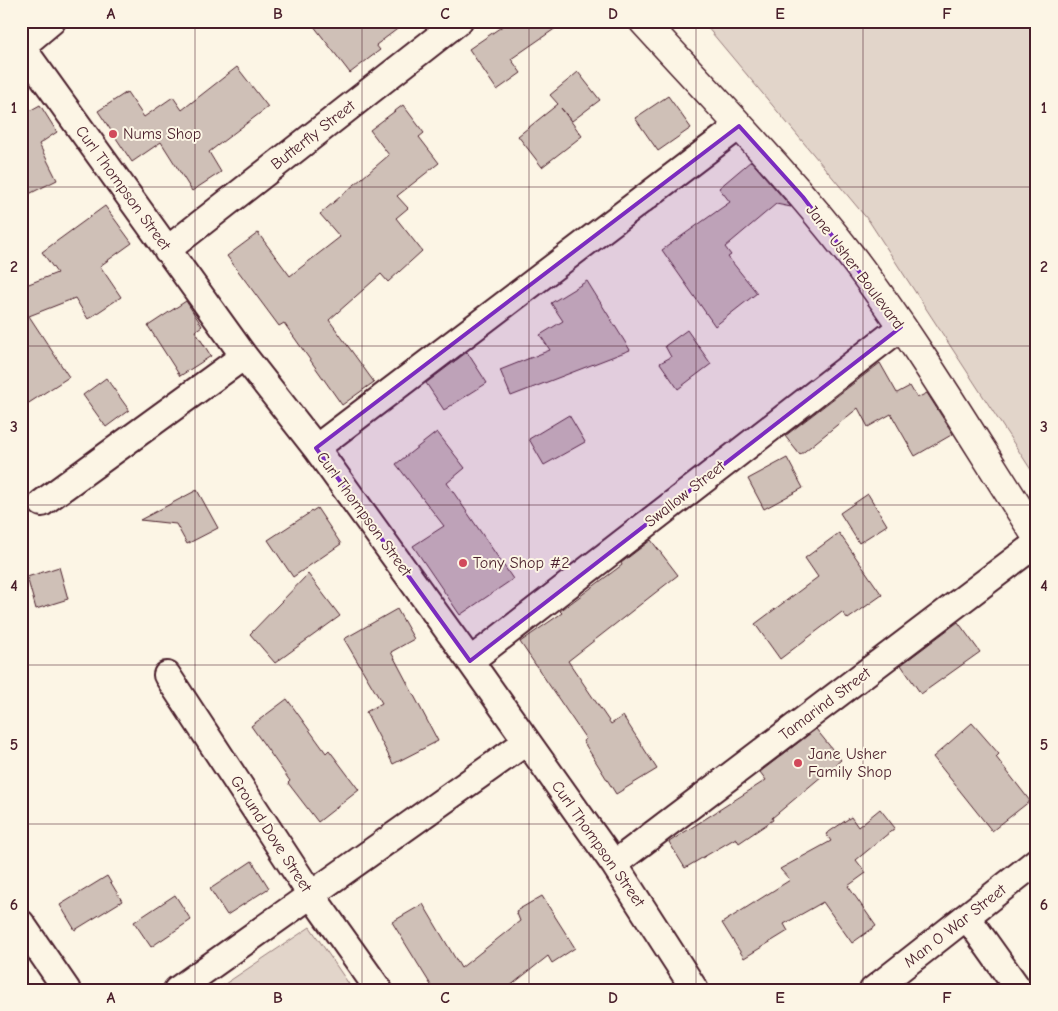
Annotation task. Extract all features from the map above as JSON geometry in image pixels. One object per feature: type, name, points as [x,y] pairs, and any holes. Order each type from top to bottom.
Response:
[{"type":"street","points":[[21,46],[52,21]]},
{"type":"street","name":"Butterfly Street","points":[[167,250],[459,21]]},
{"type":"street","name":"Jane Usher Boulevard","points":[[643,21],[803,197],[851,257],[901,327],[1037,537]]},
{"type":"street","name":"Curl Thompson Street","points":[[21,46],[244,356],[316,448],[470,661],[614,864],[695,990]]},
{"type":"street","points":[[316,448],[739,126]]},
{"type":"street","name":"Swallow Street","points":[[470,661],[901,327]]},
{"type":"street","points":[[42,503],[244,356]]},
{"type":"street","name":"Tamarind Street","points":[[614,864],[1037,544]]},
{"type":"street","name":"Ground Dove Street","points":[[167,675],[310,893],[379,990]]},
{"type":"street","points":[[177,990],[310,893],[526,742]]},
{"type":"street","name":"Man O War Street","points":[[873,990],[1037,861]]},
{"type":"street","points":[[968,917],[1019,990]]},
{"type":"street","points":[[21,923],[67,990]]},
{"type":"highlighted area","points":[[739,126],[803,197],[901,327],[470,661],[316,448]]},
{"type":"shaded area","points":[[702,21],[1037,21],[1037,479],[869,221]]},
{"type":"shaded area","points":[[310,927],[353,990],[216,990]]},
{"type":"building","points":[[310,21],[408,21],[376,45],[380,50],[350,73]]},
{"type":"building","points":[[510,21],[566,21],[511,59],[521,73],[497,90],[469,49]]},
{"type":"building","points":[[237,67],[268,107],[209,152],[221,172],[192,191],[161,142],[132,162],[98,111],[127,92],[144,117],[173,97],[182,110]]},
{"type":"building","points":[[578,72],[600,100],[572,121],[561,108],[582,136],[542,167],[518,136],[558,104],[550,95]]},
{"type":"building","points":[[668,96],[691,128],[658,151],[635,118]]},
{"type":"building","points":[[40,105],[57,132],[39,144],[57,180],[21,198],[21,108],[24,114]]},
{"type":"building","points":[[403,105],[424,133],[419,137],[439,163],[397,196],[408,208],[396,218],[422,251],[388,282],[381,274],[329,320],[374,382],[342,405],[284,323],[279,326],[227,256],[258,233],[290,276],[340,237],[320,214],[389,155],[370,130]]},
{"type":"building","points":[[751,161],[791,207],[776,204],[725,247],[731,255],[728,257],[757,293],[715,326],[662,250],[730,202],[719,188]]},
{"type":"building","points":[[105,206],[132,243],[100,266],[121,297],[88,319],[75,298],[29,316],[69,377],[21,408],[21,287],[57,273],[42,252]]},
{"type":"building","points":[[587,281],[630,350],[511,396],[500,370],[550,350],[540,335],[563,321],[551,303]]},
{"type":"building","points":[[186,301],[202,326],[195,331],[211,356],[180,376],[148,326]]},
{"type":"building","points":[[687,330],[711,364],[678,389],[660,363],[671,357],[665,346]]},
{"type":"building","points":[[467,352],[487,383],[444,410],[426,383]]},
{"type":"building","points":[[880,363],[897,393],[910,386],[917,398],[927,393],[953,434],[915,456],[891,414],[868,427],[858,408],[800,455],[785,436]]},
{"type":"building","points":[[106,378],[129,410],[106,427],[83,395]]},
{"type":"building","points":[[569,415],[585,442],[544,465],[529,439]]},
{"type":"building","name":"Tony Shop #2","points":[[437,432],[465,468],[447,483],[513,579],[460,615],[413,546],[444,526],[396,464]]},
{"type":"building","points":[[787,458],[803,488],[764,509],[748,479]]},
{"type":"building","points":[[197,490],[218,528],[187,544],[176,524],[140,520]]},
{"type":"building","points":[[868,494],[887,525],[859,543],[840,513]]},
{"type":"building","points":[[317,508],[341,544],[293,577],[268,540]]},
{"type":"building","points":[[839,533],[882,595],[848,619],[842,612],[780,659],[755,624],[818,577],[805,558]]},
{"type":"building","points":[[651,540],[678,575],[568,661],[611,724],[623,716],[657,769],[616,794],[583,741],[586,739],[520,642],[562,613],[560,611],[622,565],[621,563]]},
{"type":"building","points":[[59,567],[68,599],[36,609],[27,577]]},
{"type":"building","points":[[308,574],[340,616],[275,663],[250,634]]},
{"type":"building","points":[[397,609],[414,639],[391,652],[438,741],[393,764],[366,712],[382,703],[344,639]]},
{"type":"building","points":[[958,622],[980,652],[921,694],[901,665]]},
{"type":"building","points":[[287,699],[326,753],[329,750],[359,790],[318,822],[288,783],[290,781],[251,726]]},
{"type":"building","points":[[972,723],[999,754],[996,757],[1030,801],[992,831],[933,757]]},
{"type":"building","points":[[816,729],[841,760],[772,818],[773,820],[739,843],[736,838],[685,868],[669,842],[766,780],[760,772]]},
{"type":"building","points":[[880,809],[895,828],[856,860],[866,873],[848,886],[876,926],[852,943],[823,902],[784,924],[788,931],[744,958],[722,923],[790,880],[780,869],[831,841],[826,834],[851,817],[858,827]]},
{"type":"building","points":[[252,861],[269,888],[227,915],[210,889]]},
{"type":"building","points":[[107,876],[122,901],[75,930],[60,905]]},
{"type":"building","points":[[175,895],[191,920],[151,947],[134,922]]},
{"type":"building","points":[[542,896],[575,948],[552,963],[548,956],[505,990],[434,990],[392,922],[423,904],[461,968],[520,921],[516,911]]},
{"type":"place","name":"Nums Shop","points":[[113,134]]},
{"type":"place","name":"Tony Shop #2","points":[[463,563]]},
{"type":"place","name":"Jane Usher Family Shop","points":[[798,763]]}]
